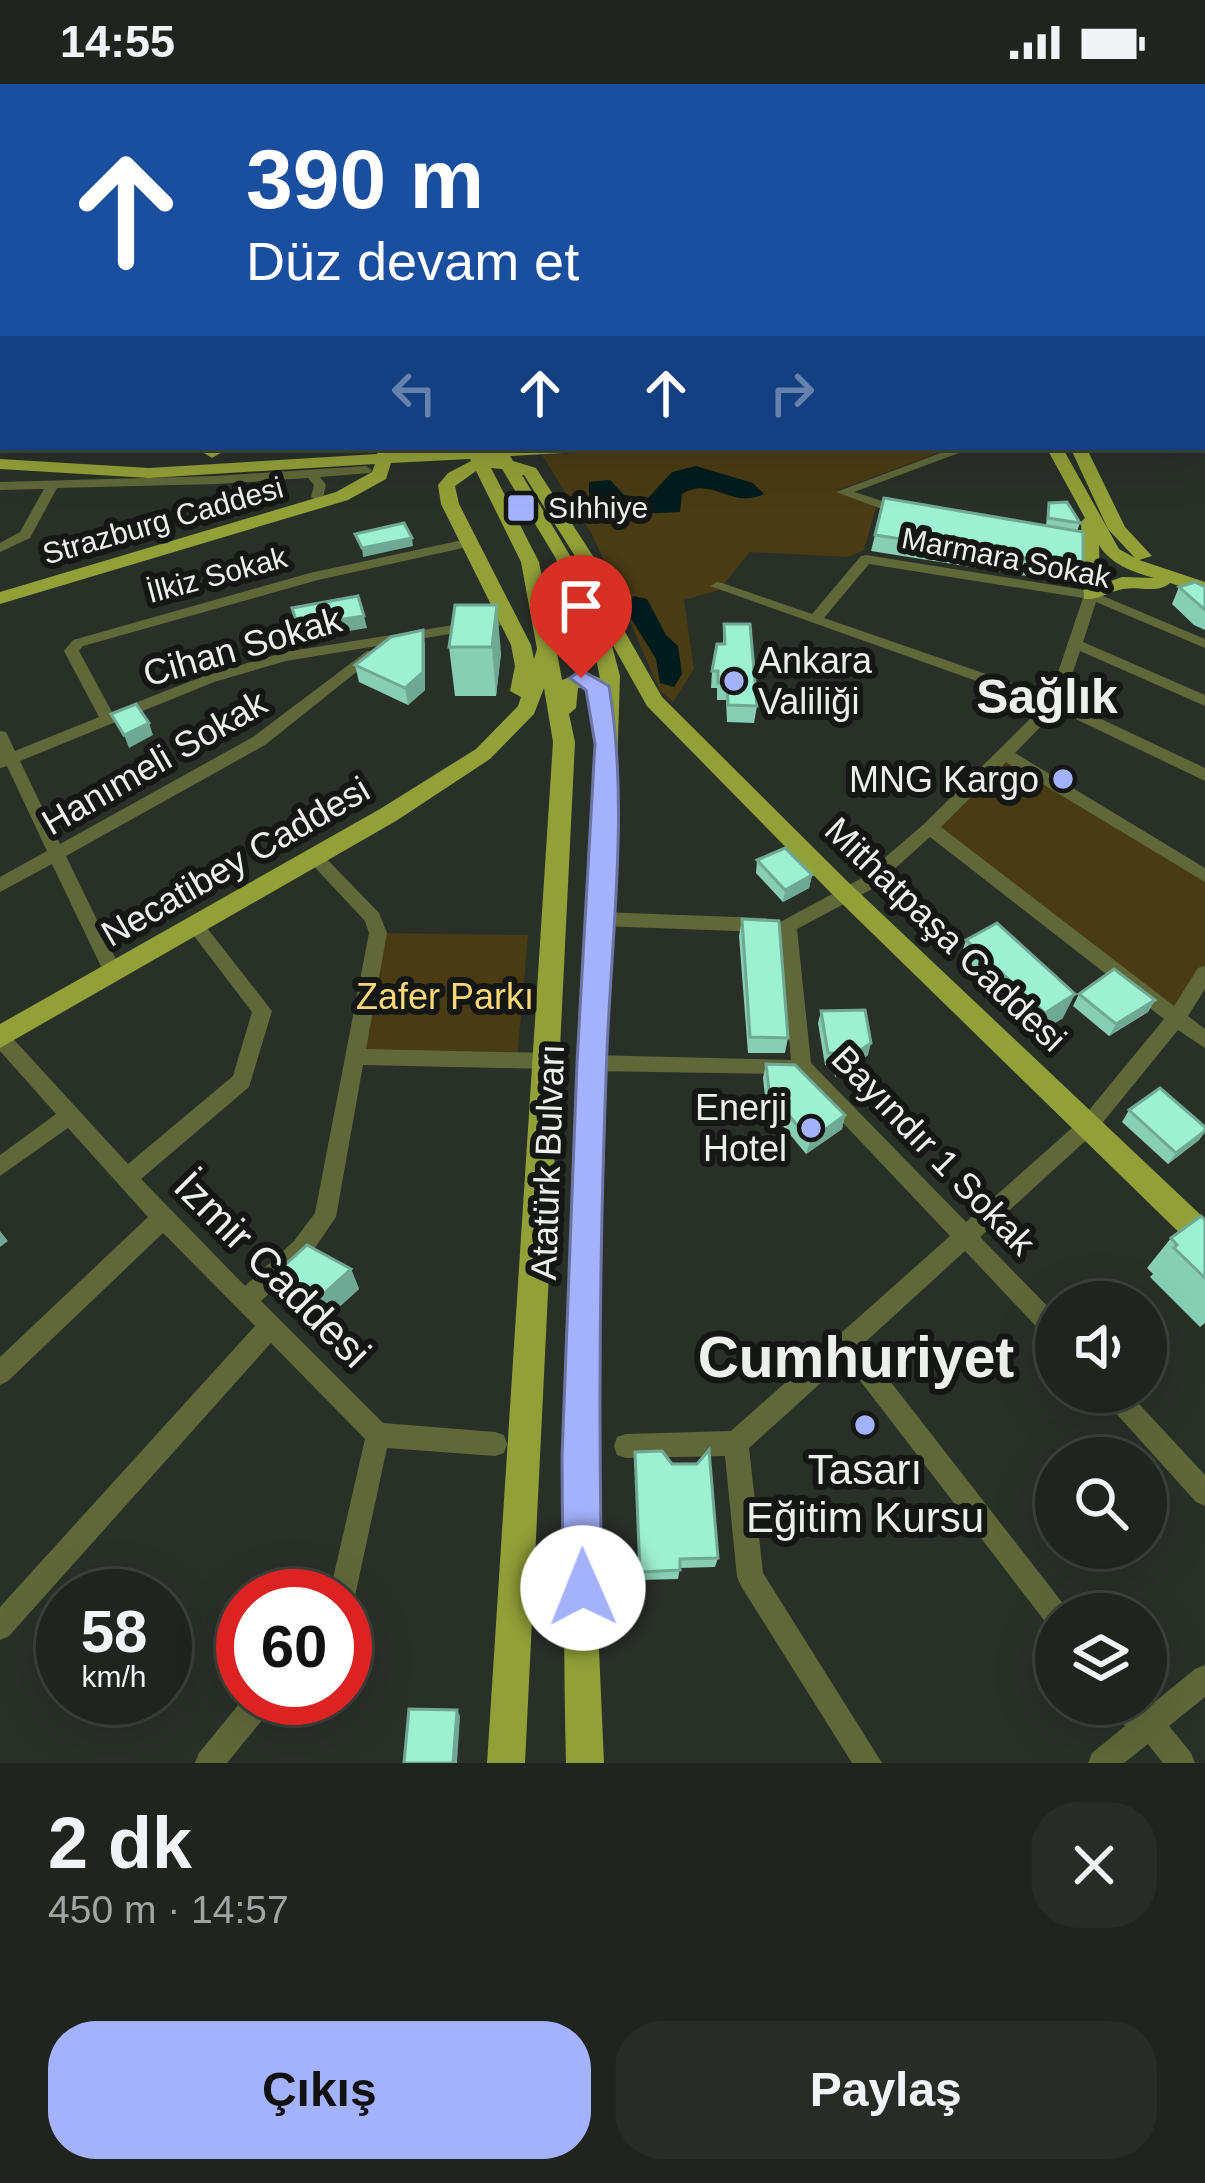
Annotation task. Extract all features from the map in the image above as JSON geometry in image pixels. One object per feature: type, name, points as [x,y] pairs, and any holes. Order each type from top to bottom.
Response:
[{"type":"main road","points":[[73,463],[218,450]]},
{"type":"main road","points":[[0,464],[113,468],[433,450]]},
{"type":"main road","name":"Atatürk Bulvarı","points":[[474,450],[530,562],[564,742],[550,1061],[506,1763]]},
{"type":"main road","name":"Atatürk Bulvarı","points":[[498,450],[561,556],[609,669],[581,1457],[584,1763]]},
{"type":"main road","points":[[1052,450],[1107,546],[1205,589]]},
{"type":"main road","points":[[1079,450],[1134,559],[1205,576]]},
{"type":"main road","points":[[0,454],[113,468],[375,451]]},
{"type":"main road","points":[[366,470],[375,451]]},
{"type":"main road","name":"Strazburg Caddesi","points":[[0,594],[279,515],[364,486],[380,475],[375,451]]},
{"type":"main road","points":[[500,738],[525,666],[510,620],[464,544],[450,504],[446,484],[458,472],[481,464],[506,464],[530,472],[618,610],[637,657],[639,680]]},
{"type":"main road","name":"Strazburg Caddesi","points":[[0,594],[317,496],[366,470]]},
{"type":"main road","points":[[1090,517],[1091,595],[1116,584],[1148,582],[1205,589]]},
{"type":"main road","points":[[561,556],[584,577],[639,680]]},
{"type":"main road","points":[[1116,584],[1134,559]]},
{"type":"main road","points":[[530,562],[554,603],[563,636],[576,642],[589,631],[578,592]]},
{"type":"main road","name":"Necatibey Caddesi","points":[[0,1037],[434,789],[500,738],[530,704],[548,644]]},
{"type":"main road","points":[[564,742],[567,687],[585,678],[598,688],[607,744]]},
{"type":"main road","name":"Mithatpaşa Caddesi","points":[[639,680],[654,701],[846,894],[1205,1238]]},
{"type":"street","points":[[920,515],[842,492],[961,450]]},
{"type":"street","points":[[0,486],[366,470]]},
{"type":"street","points":[[311,473],[320,485],[317,496]]},
{"type":"street","points":[[0,548],[25,535],[52,486]]},
{"type":"street","points":[[1071,538],[1092,542]]},
{"type":"street","name":"İlkiz Sokak","points":[[107,718],[70,651],[78,643],[283,584],[464,544]]},
{"type":"street","name":"Marmara Sokak","points":[[816,618],[866,559],[1091,595],[1205,644]]},
{"type":"street","points":[[717,586],[1055,703],[1205,775]]},
{"type":"street","points":[[598,919],[788,926],[866,884],[930,828],[1055,703],[1091,595]]},
{"type":"street","name":"Cihan Sokak","points":[[5,761],[251,666],[388,638],[510,620]]},
{"type":"street","name":"Hanımeli Sokak","points":[[0,885],[259,741],[388,638]]},
{"type":"street","points":[[1076,644],[1205,701]]},
{"type":"street","points":[[0,736],[5,761],[113,971]]},
{"type":"street","points":[[1005,754],[1205,876]]},
{"type":"street","points":[[930,828],[1205,1040]]},
{"type":"street","points":[[245,1301],[302,1248],[325,1217],[377,925],[314,856]]},
{"type":"street","points":[[126,1179],[242,1082],[248,1070],[262,1012],[194,924]]},
{"type":"street","name":"Bayındır 1 Sokak","points":[[788,926],[801,1066],[1035,1307]]},
{"type":"street","points":[[626,1446],[736,1443],[1088,1126],[1177,1018],[1205,973]]},
{"type":"street","name":"İzmir Caddesi","points":[[0,1037],[126,1179],[378,1436]]},
{"type":"street","points":[[355,1057],[550,1061]]},
{"type":"street","points":[[592,1063],[801,1066]]},
{"type":"street","points":[[0,1167],[68,1116]]},
{"type":"street","points":[[0,1373],[163,1218]]},
{"type":"street","points":[[0,1627],[271,1325]]},
{"type":"street","points":[[848,1346],[1039,1593]]},
{"type":"street","points":[[1131,1413],[1205,1493]]},
{"type":"street","points":[[348,1569],[378,1436],[495,1444]]},
{"type":"street","points":[[736,1443],[750,1577],[868,1763]]},
{"type":"street","points":[[1102,1763],[1205,1679]]},
{"type":"street","points":[[209,1763],[240,1725]]},
{"type":"street","points":[[1147,1726],[1181,1763]]},
{"type":"green space","points":[[630,450],[947,450],[838,490],[876,507],[864,550],[848,557],[750,552],[719,590],[684,600],[694,669],[673,702],[660,691],[593,536],[542,455]]},
{"type":"green space","points":[[1005,754],[1205,876],[1205,973],[1177,1018],[930,828]]},
{"type":"green space","name":"Zafer Parkı","points":[[378,933],[528,935],[517,1060],[355,1057]]},
{"type":"water","points":[[696,466],[753,483],[764,494],[742,498],[693,489],[682,494],[680,512],[616,515],[589,493],[589,482],[610,480],[624,495],[648,498],[672,472]]},
{"type":"water","points":[[633,596],[647,599],[666,635],[678,646],[682,674],[674,687],[660,683],[656,659],[627,612]]},
{"type":"building","points":[[884,498],[1083,532],[1083,567],[875,535]]},
{"type":"building","points":[[1067,502],[1080,523],[1048,518],[1049,503]]},
{"type":"building","points":[[404,523],[412,538],[362,548],[355,534]]},
{"type":"building","points":[[1195,582],[1205,587],[1205,610],[1179,587]]},
{"type":"building","points":[[358,596],[364,616],[298,626],[292,608]]},
{"type":"building","points":[[455,605],[497,605],[492,647],[449,647]]},
{"type":"building","name":"Ankara Valiliği","points":[[724,624],[750,624],[757,706],[728,705],[727,683],[718,683],[718,671],[712,671],[717,644],[725,644]]},
{"type":"building","points":[[423,630],[423,672],[405,688],[355,665],[391,637]]},
{"type":"building","points":[[136,704],[149,723],[124,735],[111,714]]},
{"type":"building","points":[[785,848],[812,875],[785,890],[757,860]]},
{"type":"building","points":[[742,919],[779,921],[788,1038],[750,1037]]},
{"type":"building","points":[[997,923],[1075,994],[1045,1013],[966,940]]},
{"type":"building","points":[[1114,969],[1155,1000],[1116,1024],[1079,994]]},
{"type":"building","points":[[865,1010],[871,1043],[838,1065],[836,1053],[828,1053],[821,1011]]},
{"type":"building","points":[[766,1064],[795,1065],[845,1115],[810,1141],[769,1091]]},
{"type":"building","points":[[1160,1088],[1205,1127],[1176,1153],[1129,1110]]},
{"type":"building","points":[[1201,1216],[1205,1220],[1205,1278],[1174,1248],[1177,1245],[1171,1238]]},
{"type":"building","points":[[307,1245],[351,1269],[308,1308],[275,1274]]},
{"type":"building","points":[[709,1450],[718,1558],[680,1559],[680,1570],[640,1572],[635,1452],[662,1451],[672,1464],[697,1464]]},
{"type":"building","points":[[409,1709],[457,1710],[453,1763],[404,1763]]},
{"type":"place","name":"Sıhhiye","points":[[521,508]]},
{"type":"place","name":"Ankara Valiliği","points":[[734,681]]},
{"type":"place","name":"MNG Kargo","points":[[1063,779]]},
{"type":"place","name":"Enerji Hotel","points":[[811,1128]]},
{"type":"place","name":"Tasarı Eğitim Kursu","points":[[865,1425]]},
{"type":"district","name":"Sağlık","points":[[1047,696]]},
{"type":"district","name":"Cumhuriyet","points":[[856,1357]]},
{"type":"route","points":[[581,678],[597,686],[607,744],[592,1063],[581,1457],[583,1588]]}]
